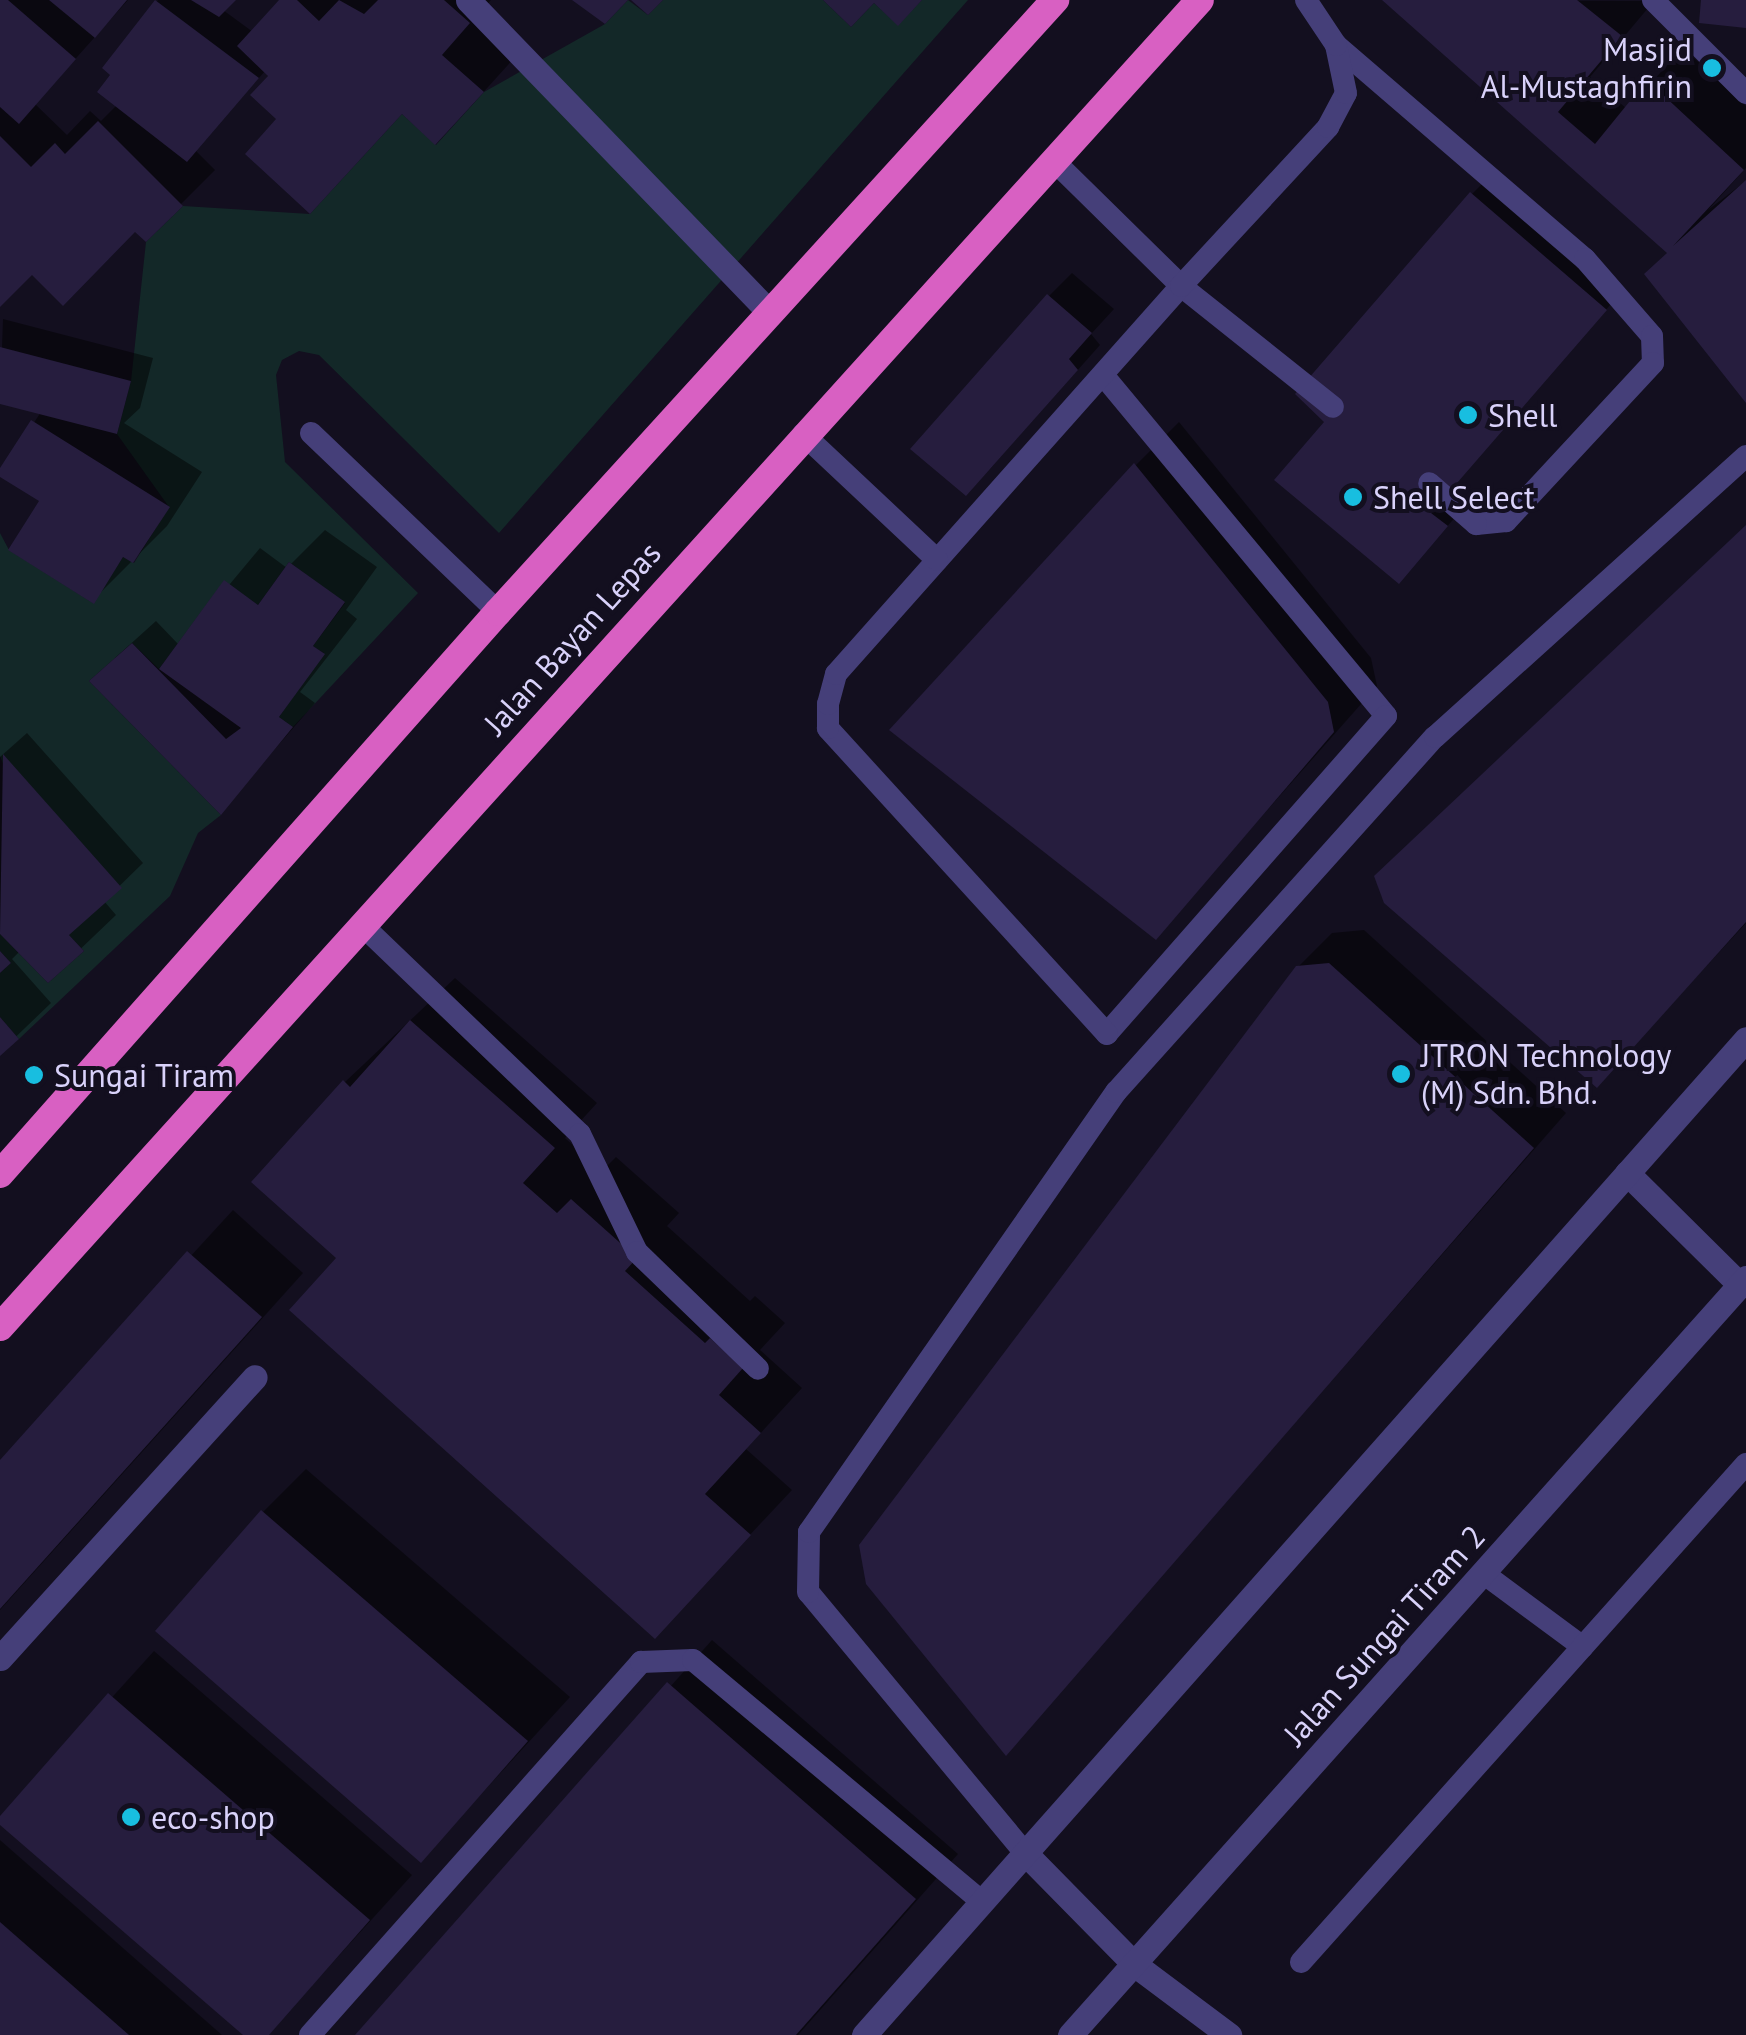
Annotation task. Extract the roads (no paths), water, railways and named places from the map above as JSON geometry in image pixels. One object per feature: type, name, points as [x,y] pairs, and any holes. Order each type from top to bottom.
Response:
[{"type":"highway","points":[[4,1160],[768,311],[1055,0]]},
{"type":"highway","name":"Jalan Bayan Lepas","points":[[0,1328],[803,434],[1200,0]]},
{"type":"street","points":[[468,0],[768,311]]},
{"type":"street","points":[[864,2035],[1746,1039]]},
{"type":"street","points":[[1627,1173],[1743,1282]]},
{"type":"street","name":"Jalan Sungai Tiram 2","points":[[1070,2035],[1743,1282]]},
{"type":"street","points":[[0,1658],[255,1377]]},
{"type":"street","points":[[1025,1852],[1134,1964],[1229,2035]]},
{"type":"lane","points":[[1306,0],[1336,44],[1584,259],[1652,336],[1653,363],[1506,521],[1476,524],[1429,482]]},
{"type":"lane","points":[[1653,0],[1746,93]]},
{"type":"lane","points":[[1103,375],[1386,716],[1107,1034],[828,728],[836,674],[1181,286],[1328,127],[1346,92],[1336,44]]},
{"type":"lane","points":[[1053,160],[1181,286],[1333,406]]},
{"type":"lane","points":[[311,433],[498,612]]},
{"type":"lane","points":[[803,434],[937,560]]},
{"type":"lane","points":[[1025,1852],[808,1592],[809,1532],[1116,1092],[1435,738],[1746,456]]},
{"type":"lane","points":[[361,924],[580,1134],[637,1252],[758,1369]]},
{"type":"lane","points":[[1301,1962],[1746,1464]]},
{"type":"lane","points":[[1483,1573],[1583,1647]]},
{"type":"lane","points":[[310,2035],[641,1662],[693,1660],[982,1902]]},
{"type":"place","name":"Masjid Al-Mustaghfirin","points":[[1712,68]]},
{"type":"place","name":"Shell","points":[[1468,415]]},
{"type":"place","name":"Shell Select","points":[[1353,497]]},
{"type":"place","name":"JTRON Technology (M) Sdn. Bhd.","points":[[1401,1074]]},
{"type":"place","name":"Sungai Tiram","points":[[34,1075]]},
{"type":"place","name":"eco-shop","points":[[131,1817]]}]
